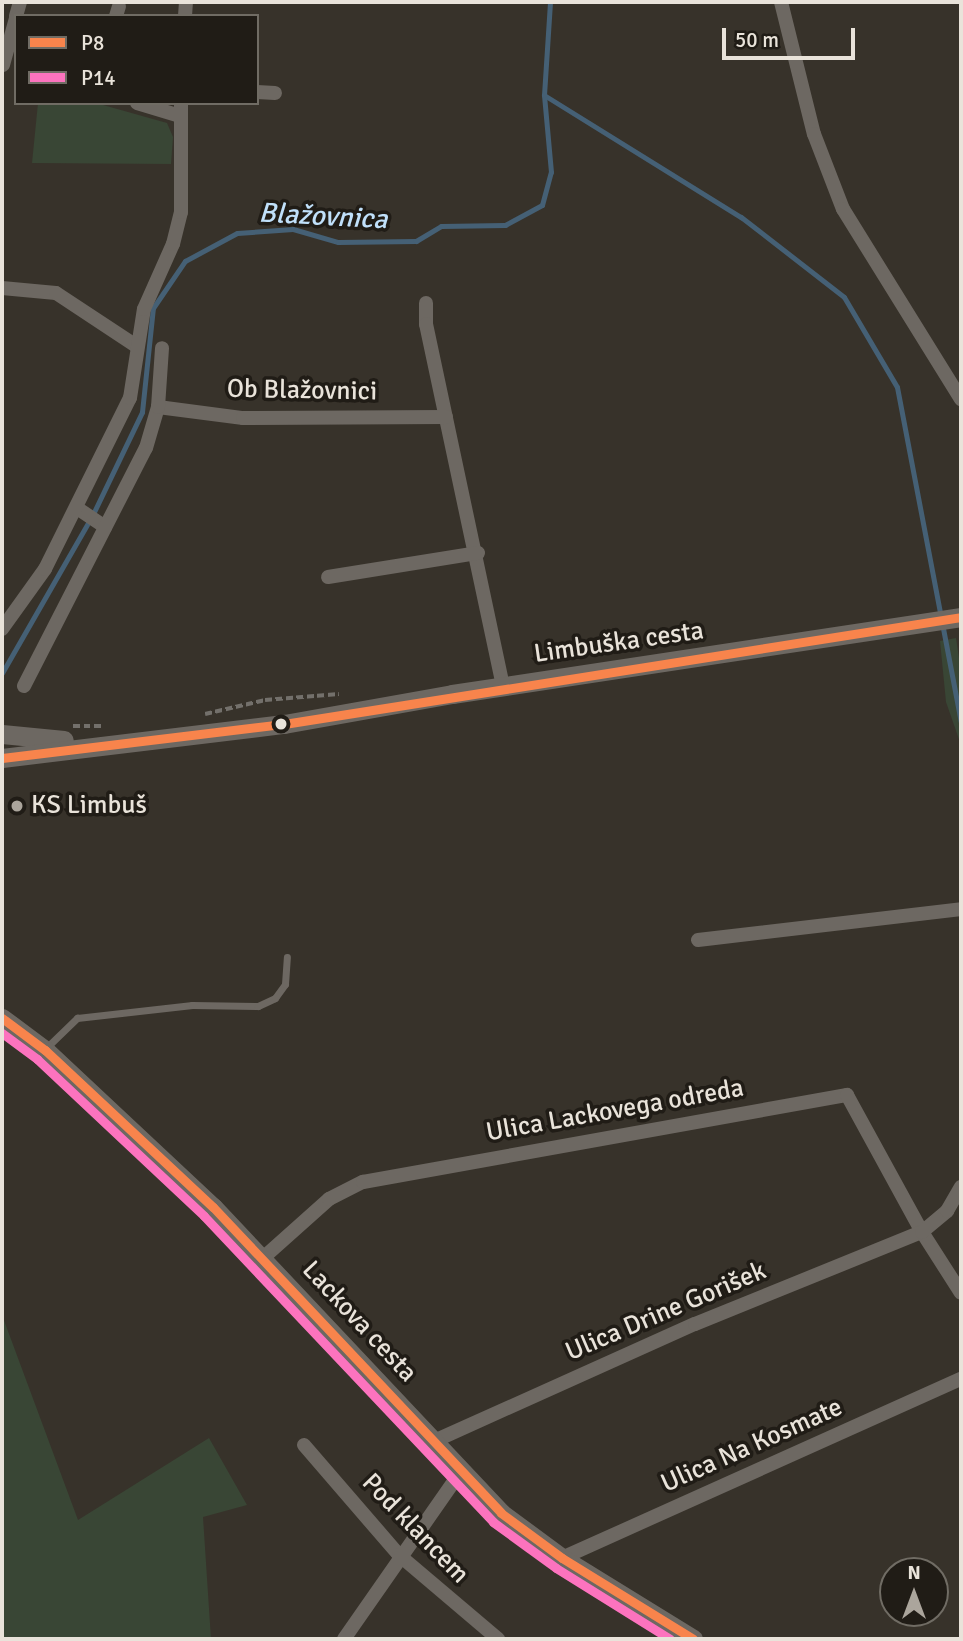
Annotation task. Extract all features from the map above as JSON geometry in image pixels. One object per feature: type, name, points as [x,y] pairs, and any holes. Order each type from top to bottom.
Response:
[{"type":"main road","name":"Limbuška cesta","points":[[117,734],[284,724],[503,686],[957,618]]},
{"type":"main road","points":[[2,734],[117,734]]},
{"type":"main road","points":[[2,758],[117,734]]},
{"type":"main road","name":"Lackova cesta","points":[[2,1018],[45,1050],[263,1258],[460,1473],[501,1513],[562,1558],[693,1639]]},
{"type":"street","points":[[781,2],[814,134],[843,209],[961,399]]},
{"type":"street","points":[[7,66],[14,28]]},
{"type":"street","points":[[259,92],[275,93]]},
{"type":"street","points":[[2,629],[45,569],[80,510],[130,398],[135,345],[181,212],[180,109],[151,105]]},
{"type":"street","points":[[2,288],[56,293],[135,345]]},
{"type":"street","points":[[426,303],[446,417],[478,553],[503,686]]},
{"type":"street","points":[[24,686],[103,525],[146,448],[158,407],[162,348]]},
{"type":"street","name":"Ob Blažovnici","points":[[158,407],[243,418],[446,417]]},
{"type":"street","points":[[80,510],[103,525]]},
{"type":"street","points":[[328,577],[478,553]]},
{"type":"street","points":[[698,940],[961,909]]},
{"type":"street","name":"Ulica Lackovega odreda","points":[[263,1258],[329,1199],[363,1182],[846,1095],[922,1233]]},
{"type":"street","name":"Ulica Drine Gorišek","points":[[432,1442],[695,1324],[922,1233],[947,1212],[961,1187]]},
{"type":"street","points":[[922,1233],[961,1293]]},
{"type":"street","name":"Ulica Na Kosmate","points":[[562,1558],[961,1379]]},
{"type":"street","name":"Pod klancem","points":[[304,1445],[399,1555],[498,1639]]},
{"type":"street","points":[[344,1639],[399,1555],[460,1473]]},
{"type":"lane","points":[[45,1050],[77,1018],[192,1005],[258,1006],[275,998],[285,984],[287,957]]},
{"type":"path","points":[[197,716],[265,700],[350,693]]},
{"type":"path","points":[[59,726],[117,734]]},
{"type":"green space","points":[[38,105],[103,105],[167,123],[173,137],[171,164],[32,163]]},
{"type":"green space","points":[[956,638],[961,671],[961,745],[946,702],[940,641]]},
{"type":"green space","points":[[2,1315],[78,1520],[209,1438],[247,1505],[203,1517],[211,1639],[2,1639]]},
{"type":"waterway","name":"Blažovnica","points":[[2,673],[93,514],[142,412],[153,308],[185,261],[237,233],[293,229],[338,242],[416,241],[441,226],[505,225],[542,205],[551,172],[544,95],[550,2]]},
{"type":"waterway","points":[[544,95],[741,217],[844,297],[897,387],[961,723]]},
{"type":"transit line","name":"P8","points":[[2,758],[284,724],[961,617]]},
{"type":"transit line","name":"P8","points":[[2,1018],[45,1050],[213,1207],[501,1513],[562,1558],[693,1639]]},
{"type":"transit line","name":"P14","points":[[2,1033],[37,1059],[204,1216],[493,1522],[556,1568],[670,1639]]},
{"type":"place","name":"KS Limbuš","points":[[17,806]]}]
